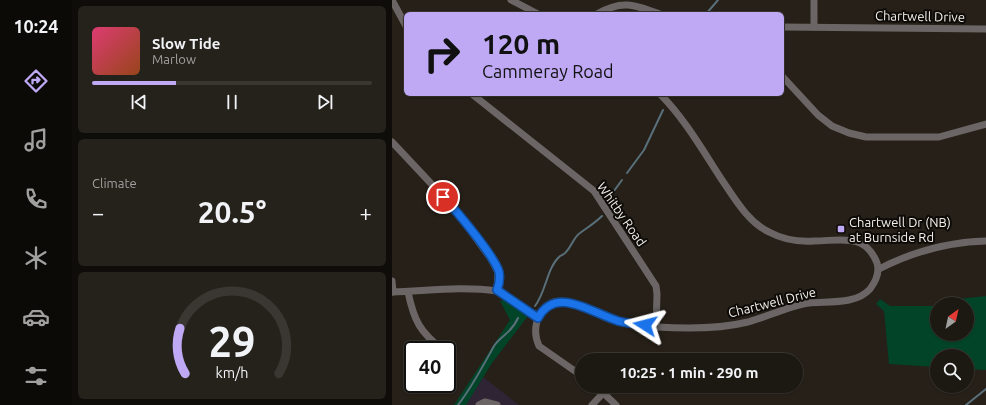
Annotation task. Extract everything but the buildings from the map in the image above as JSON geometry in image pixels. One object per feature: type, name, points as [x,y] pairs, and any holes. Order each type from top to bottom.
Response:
[{"type":"street","points":[[392,0],[404,22]]},
{"type":"street","points":[[511,0],[534,12]]},
{"type":"street","points":[[599,12],[606,5],[616,0],[627,2],[654,12]]},
{"type":"street","points":[[814,0],[814,27]]},
{"type":"street","name":"Chartwell Drive","points":[[784,27],[986,29]]},
{"type":"street","points":[[784,78],[818,115],[832,126],[849,133],[866,137],[939,137],[986,124]]},
{"type":"street","name":"Whitby Road","points":[[475,96],[594,191],[656,286],[656,327]]},
{"type":"street","points":[[662,96],[675,110],[737,202],[760,227],[787,239],[812,242],[848,239],[856,241],[866,245],[873,252],[879,268],[891,262],[923,251],[961,242],[986,241]]},
{"type":"street","points":[[392,142],[454,208],[491,259],[498,272],[497,290]]},
{"type":"street","name":"Chartwell Drive","points":[[538,318],[543,309],[555,302],[572,303],[618,321],[656,327],[715,328],[747,322],[808,304],[858,298],[867,292],[872,286],[879,268]]},
{"type":"street","points":[[392,281],[393,292],[455,288],[497,290],[538,318],[536,339],[539,346],[575,371]]},
{"type":"street","points":[[408,292],[412,312],[418,326],[432,341]]},
{"type":"street","points":[[592,405],[603,393]]},
{"type":"street","points":[[605,393],[616,405]]},
{"type":"street","points":[[479,405],[485,402],[497,405]]},
{"type":"shaded area","points":[[482,376],[519,405],[464,405]]},
{"type":"green space","points":[[986,296],[986,370],[974,369],[974,349],[930,349],[930,367],[889,364],[884,311],[876,304],[880,299],[890,306],[930,306],[930,341],[974,341],[974,297]]},
{"type":"green space","points":[[505,300],[528,316],[492,363],[466,405],[454,405],[510,320],[500,301]]},
{"type":"waterway","points":[[708,12],[718,0]]},
{"type":"waterway","points":[[627,173],[644,150],[663,110]]},
{"type":"waterway","points":[[611,195],[622,180]]},
{"type":"waterway","points":[[535,306],[542,294],[555,262],[568,250],[578,235],[602,216]]},
{"type":"waterway","points":[[458,405],[473,384],[494,346],[512,328],[518,318]]},
{"type":"waterway","points":[[966,405],[986,389]]},
{"type":"place","name":"Chartwell Dr (NB) at Burnside Rd","points":[[841,229]]},
{"type":"route","points":[[443,197],[454,208],[496,266],[499,278],[497,290],[538,318],[543,309],[555,302],[572,303],[618,321],[645,325]]}]
